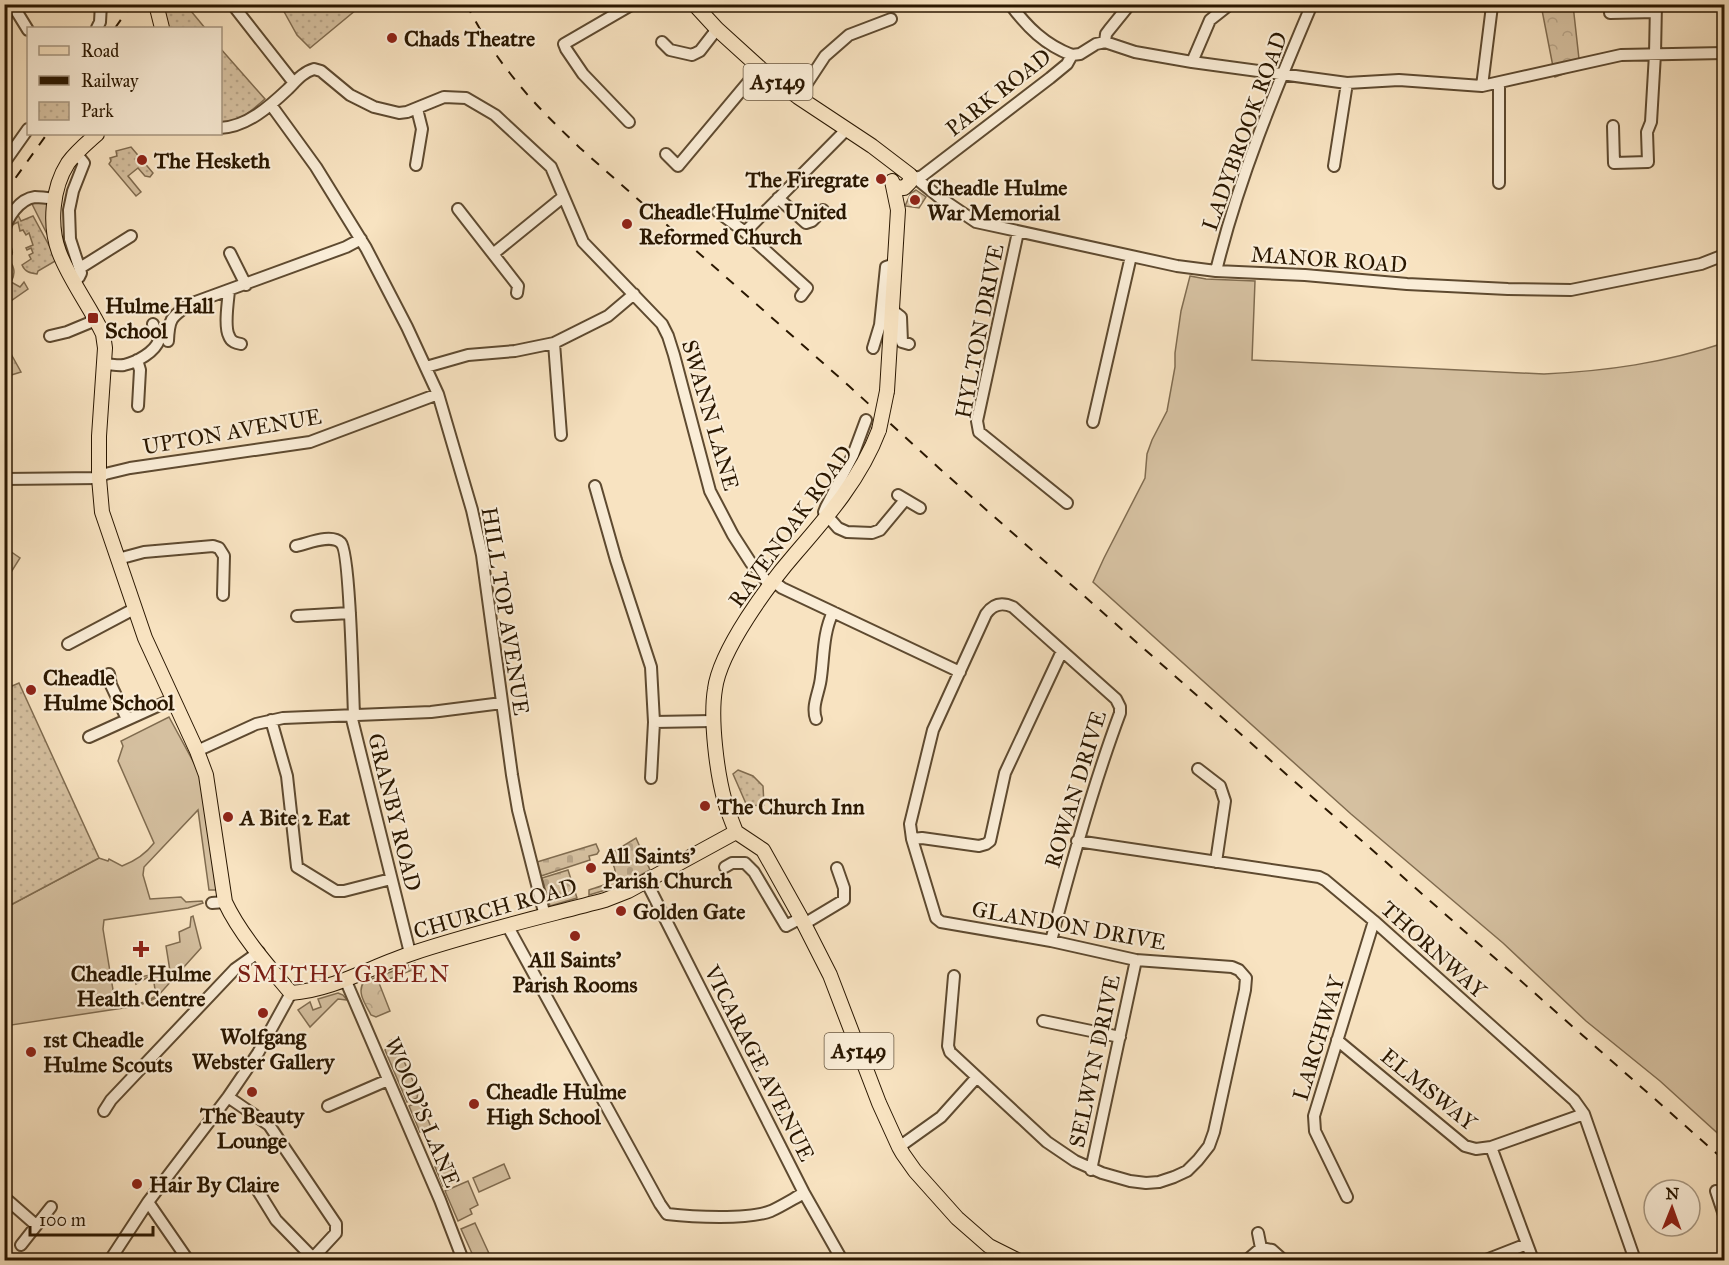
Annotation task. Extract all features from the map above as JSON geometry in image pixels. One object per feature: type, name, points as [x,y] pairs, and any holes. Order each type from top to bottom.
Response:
[{"type":"main road","points":[[156,4],[162,27]]},
{"type":"main road","name":"A5149","points":[[694,4],[717,29],[760,68],[798,97],[872,146],[888,167],[903,179]]},
{"type":"main road","points":[[96,135],[76,153],[63,172],[55,199],[54,234],[59,252],[103,334],[105,348],[99,436],[102,512],[145,638],[206,775],[211,797],[219,903],[230,911],[291,993]]},
{"type":"main road","name":"RAVENOAK ROAD","points":[[736,832],[725,802],[713,721],[715,688],[724,662],[744,625],[771,583],[828,516],[857,475],[879,430],[886,391],[898,210],[903,179]]},
{"type":"main road","name":"A5149","points":[[736,832],[763,850],[803,921],[830,975],[879,1103],[899,1147],[915,1171],[957,1218],[1002,1258],[1017,1260]]},
{"type":"main road","name":"CHURCH ROAD","points":[[291,993],[307,992],[410,953],[459,938],[604,900],[627,891],[736,832]]},
{"type":"street","points":[[12,4],[27,28]]},
{"type":"street","points":[[97,27],[102,4]]},
{"type":"street","points":[[232,4],[294,83]]},
{"type":"street","points":[[629,122],[584,74],[562,42],[633,4]]},
{"type":"street","points":[[1010,4],[1035,34],[1072,55]]},
{"type":"street","points":[[1130,4],[1106,34],[1106,42],[1134,52],[1192,62],[1347,83],[1399,80],[1482,86],[1621,55],[1725,53]]},
{"type":"street","name":"LADYBROOK ROAD","points":[[1216,271],[1257,140],[1312,4]]},
{"type":"street","points":[[1192,62],[1210,20],[1229,5]]},
{"type":"street","points":[[1482,86],[1492,6]]},
{"type":"street","points":[[1610,13],[1656,8],[1651,122],[1647,132],[1648,162],[1614,163],[1613,126]]},
{"type":"street","points":[[798,97],[825,56],[849,35],[891,19]]},
{"type":"street","points":[[662,42],[670,50],[692,55],[700,51],[717,29]]},
{"type":"street","name":"PARK ROAD","points":[[903,179],[922,176],[1050,78],[1067,64],[1072,55],[1080,54],[1096,44],[1106,42]]},
{"type":"street","points":[[666,154],[678,166],[760,68]]},
{"type":"street","name":"SWANN LANE","points":[[222,128],[238,124],[271,105],[309,70],[317,69],[350,96],[361,102],[399,113],[417,109],[444,97],[466,98],[495,115],[551,167],[583,242],[662,324],[668,336],[710,491],[751,563],[771,583],[960,672]]},
{"type":"street","points":[[1334,166],[1347,83]]},
{"type":"street","points":[[1499,83],[1499,183]]},
{"type":"street","name":"HILL TOP AVENUE","points":[[271,105],[316,167],[360,239],[407,327],[438,394],[472,510],[482,555],[515,792],[544,916]]},
{"type":"street","points":[[416,165],[422,129],[417,109]]},
{"type":"street","points":[[745,232],[847,129]]},
{"type":"street","points":[[4,163],[27,130]]},
{"type":"street","points":[[74,282],[81,273],[73,251],[69,225],[70,202],[84,163],[76,153]]},
{"type":"street","name":"MANOR ROAD","points":[[903,179],[939,197],[976,222],[1177,266],[1216,271],[1508,289],[1571,290],[1701,264],[1725,255]]},
{"type":"street","points":[[4,232],[11,215],[24,202],[35,197],[55,199]]},
{"type":"street","points":[[493,254],[563,197]]},
{"type":"street","points":[[778,198],[806,223],[812,221],[823,210]]},
{"type":"street","points":[[458,209],[518,286],[517,293]]},
{"type":"street","points":[[718,212],[745,232],[807,288],[801,296]]},
{"type":"street","name":"HYLTON DRIVE","points":[[1018,232],[977,421],[978,432],[1066,503]]},
{"type":"street","points":[[80,268],[131,236]]},
{"type":"street","points":[[168,340],[169,325],[174,316],[190,304],[346,247],[360,239]]},
{"type":"street","points":[[4,244],[6,252],[4,253]]},
{"type":"street","points":[[230,253],[246,285]]},
{"type":"street","points":[[1093,422],[1131,256]]},
{"type":"street","name":"RAVENOAK ROAD","points":[[873,348],[880,325],[886,267],[896,264]]},
{"type":"street","points":[[229,291],[229,337],[235,343],[241,344]]},
{"type":"street","points":[[426,367],[468,355],[515,351],[554,343],[608,316],[633,294]]},
{"type":"street","name":"RAVENOAK ROAD","points":[[892,310],[901,317],[902,342],[909,344]]},
{"type":"street","points":[[50,336],[67,332],[96,320]]},
{"type":"street","points":[[104,364],[123,365],[136,360],[157,346],[159,340],[153,324]]},
{"type":"street","points":[[554,343],[561,435]]},
{"type":"street","points":[[136,360],[140,370],[138,406]]},
{"type":"street","name":"UPTON AVENUE","points":[[4,479],[99,478],[105,474],[130,468],[310,442],[438,394]]},
{"type":"street","points":[[866,420],[853,454],[824,512],[838,528],[847,532],[872,533],[880,530],[902,497],[921,508]]},
{"type":"street","points":[[595,486],[616,560],[651,667],[654,722],[651,777]]},
{"type":"street","name":"GRANBY ROAD","points":[[296,546],[333,539],[344,547],[350,613],[353,715],[410,953]]},
{"type":"street","points":[[118,559],[144,552],[213,546],[219,548],[224,556],[223,595]]},
{"type":"street","name":"ROWAN DRIVE","points":[[960,672],[991,607],[999,604],[1013,607],[1116,699],[1120,707],[1120,713],[1101,762],[1077,841],[1051,942]]},
{"type":"street","points":[[68,644],[134,609]]},
{"type":"street","points":[[816,718],[811,705],[820,682],[823,645],[832,612]]},
{"type":"street","points":[[297,616],[350,613]]},
{"type":"street","points":[[912,839],[922,838],[979,846],[990,841],[1005,773],[1062,651]]},
{"type":"street","name":"GLANDON DRIVE","points":[[954,976],[948,1046],[950,1052],[1047,1142],[1075,1161],[1091,1170],[1130,1181],[1159,1182],[1187,1171],[1209,1146],[1245,990],[1246,978],[1239,970],[1232,967],[1136,960],[941,922],[936,918],[912,839],[910,824],[933,730],[960,672]]},
{"type":"street","points":[[109,674],[111,684],[127,719]]},
{"type":"street","points":[[89,737],[173,699]]},
{"type":"street","points":[[197,751],[248,727],[272,720],[431,712],[502,703]]},
{"type":"street","points":[[272,720],[287,776],[297,867],[336,891],[391,879]]},
{"type":"street","points":[[654,722],[713,721]]},
{"type":"street","points":[[1198,769],[1220,786],[1225,801],[1216,862]]},
{"type":"street","name":"THORNWAY","points":[[1077,841],[1319,877],[1374,921],[1574,1100],[1584,1114],[1635,1260]]},
{"type":"street","points":[[725,867],[732,863],[745,863],[754,872],[783,927],[803,921],[844,900],[844,888],[837,868]]},
{"type":"street","name":"VICARAGE AVENUE","points":[[646,881],[804,1193],[842,1260]]},
{"type":"street","name":"LARCHWAY","points":[[1347,1197],[1315,1131],[1314,1116],[1374,921]]},
{"type":"street","points":[[507,926],[667,1214],[751,1216],[770,1211],[804,1193]]},
{"type":"street","points":[[104,1111],[111,1100],[235,969],[259,952]]},
{"type":"street","name":"SELWYN DRIVE","points":[[1091,1170],[1136,960]]},
{"type":"street","name":"WOOD'S LANE","points":[[345,979],[440,1200],[463,1260]]},
{"type":"street","points":[[110,1260],[148,1202],[228,1097],[258,1053],[291,993]]},
{"type":"street","points":[[1043,1021],[1120,1037]]},
{"type":"street","name":"ELMSWAY","points":[[1337,1040],[1465,1146],[1476,1149],[1491,1147],[1533,1260]]},
{"type":"street","points":[[899,1147],[941,1117],[977,1077]]},
{"type":"street","points":[[328,1106],[388,1080]]},
{"type":"street","points":[[228,1097],[269,1125],[336,1224],[336,1233],[312,1259],[257,1197]]},
{"type":"street","points":[[1491,1147],[1584,1114]]},
{"type":"street","points":[[1716,1191],[1725,1215]]},
{"type":"street","points":[[4,1197],[36,1225]]},
{"type":"street","points":[[148,1202],[188,1260]]},
{"type":"street","points":[[21,1245],[51,1207]]},
{"type":"street","points":[[1258,1233],[1261,1248]]},
{"type":"street","points":[[1486,1260],[1527,1244]]},
{"type":"street","points":[[1261,1248],[1272,1250],[1281,1258]]},
{"type":"street","points":[[1247,1260],[1261,1248]]},
{"type":"green space","points":[[283,4],[362,5],[310,48],[297,35],[282,8]]},
{"type":"green space","points":[[160,5],[186,5],[204,27],[168,27]]},
{"type":"green space","points":[[1541,5],[1573,5],[1580,68],[1555,77]]},
{"type":"green space","points":[[222,50],[265,99],[245,115],[222,122]]},
{"type":"green space","points":[[131,147],[153,173],[150,177],[145,176],[138,168],[128,176],[141,192],[136,196],[109,164],[110,158],[117,156],[116,151]]},
{"type":"green space","points":[[916,190],[926,197],[919,208],[905,206],[911,193]]},
{"type":"green space","points":[[31,202],[46,202],[47,204],[50,240]]},
{"type":"green space","points":[[18,215],[21,221],[33,216],[57,260],[38,271],[37,274],[28,272],[22,265],[31,259],[29,255],[33,253],[31,248],[27,250],[26,248],[33,245],[29,233],[26,235],[23,230],[20,231],[18,222],[14,224],[12,222]]},
{"type":"green space","points":[[5,258],[14,269],[11,282],[20,287],[24,282],[28,289],[5,305]]},
{"type":"green space","points":[[1190,276],[1255,281],[1252,360],[1544,374],[1635,365],[1679,356],[1724,343],[1724,1139],[1660,1081],[1586,1021],[1503,943],[1351,814],[1093,582],[1145,478],[1147,454],[1167,411],[1175,367],[1181,311]]},
{"type":"green space","points":[[5,343],[21,372],[8,376],[11,389],[5,389]]},
{"type":"green space","points":[[7,549],[20,558],[5,582],[5,552]]},
{"type":"green space","points":[[19,683],[99,858],[5,908],[5,689]]},
{"type":"green space","points":[[169,717],[200,774],[218,890],[209,890],[198,810],[144,867],[143,875],[150,899],[181,897],[186,902],[202,901],[203,903],[188,908],[104,920],[103,929],[116,1008],[145,1002],[156,996],[154,983],[150,976],[136,984],[135,978],[170,971],[166,946],[180,942],[179,932],[190,927],[193,916],[201,948],[156,998],[146,1003],[130,1007],[5,1026],[5,908],[99,858],[108,861],[109,859],[122,866],[151,847],[154,843],[118,761],[123,746],[121,741]]},
{"type":"green space","points":[[738,770],[753,776],[763,786],[764,805],[747,806],[733,774]]},
{"type":"green space","points":[[636,838],[650,870],[622,885],[589,895],[589,890],[605,885],[614,877],[615,870],[610,858],[613,852]]},
{"type":"green space","points":[[596,844],[599,851],[589,856],[590,860],[541,876],[537,862]]},
{"type":"green space","points":[[568,870],[577,898],[550,906],[542,878]]},
{"type":"green space","points":[[415,963],[419,973],[414,975],[412,970],[379,983],[390,1011],[376,1017],[371,1015],[361,994],[364,982]]},
{"type":"green space","points":[[338,993],[347,1000],[338,999],[310,1027],[298,1010],[310,1002],[313,1010],[321,1007],[318,999]]},
{"type":"green space","points":[[392,1040],[418,1092],[417,1098],[407,1102],[385,1050]]},
{"type":"green space","points":[[420,1101],[431,1127],[420,1132],[409,1106]]},
{"type":"green space","points":[[448,1161],[456,1181],[443,1186],[435,1167]]},
{"type":"green space","points":[[504,1164],[510,1178],[479,1192],[473,1178]]},
{"type":"green space","points":[[468,1181],[478,1205],[470,1209],[472,1214],[458,1221],[445,1191]]},
{"type":"green space","points":[[475,1223],[492,1260],[475,1260],[461,1229]]},
{"type":"railway","points":[[116,27],[132,4]]},
{"type":"railway","points":[[466,4],[491,48],[517,82],[543,112],[580,148],[940,469],[1724,1160]]},
{"type":"railway","points":[[4,194],[46,135]]},
{"type":"place","name":"Chads Theatre","points":[[392,38]]},
{"type":"place","name":"The Hesketh","points":[[142,160]]},
{"type":"place","name":"The Firegrate","points":[[881,179]]},
{"type":"place","name":"Cheadle Hulme War Memorial","points":[[915,200]]},
{"type":"place","name":"Cheadle Hulme United Reformed Church","points":[[627,224]]},
{"type":"place","name":"Hulme Hall School","points":[[93,318]]},
{"type":"place","name":"Cheadle Hulme School","points":[[31,690]]},
{"type":"place","name":"The Church Inn","points":[[705,806]]},
{"type":"place","name":"A Bite 2 Eat","points":[[228,817]]},
{"type":"place","name":"All Saints' Parish Church","points":[[591,868]]},
{"type":"place","name":"Golden Gate","points":[[621,911]]},
{"type":"place","name":"All Saints' Parish Rooms","points":[[575,936]]},
{"type":"place","name":"Cheadle Hulme Health Centre","points":[[141,949]]},
{"type":"place","name":"Wolfgang Webster Gallery","points":[[263,1013]]},
{"type":"place","name":"1st Cheadle Hulme Scouts","points":[[31,1052]]},
{"type":"place","name":"The Beauty Lounge","points":[[252,1092]]},
{"type":"place","name":"Cheadle Hulme High School","points":[[474,1104]]},
{"type":"place","name":"Hair By Claire","points":[[137,1184]]},
{"type":"district","name":"SMITHY GREEN","points":[[344,974]]}]
